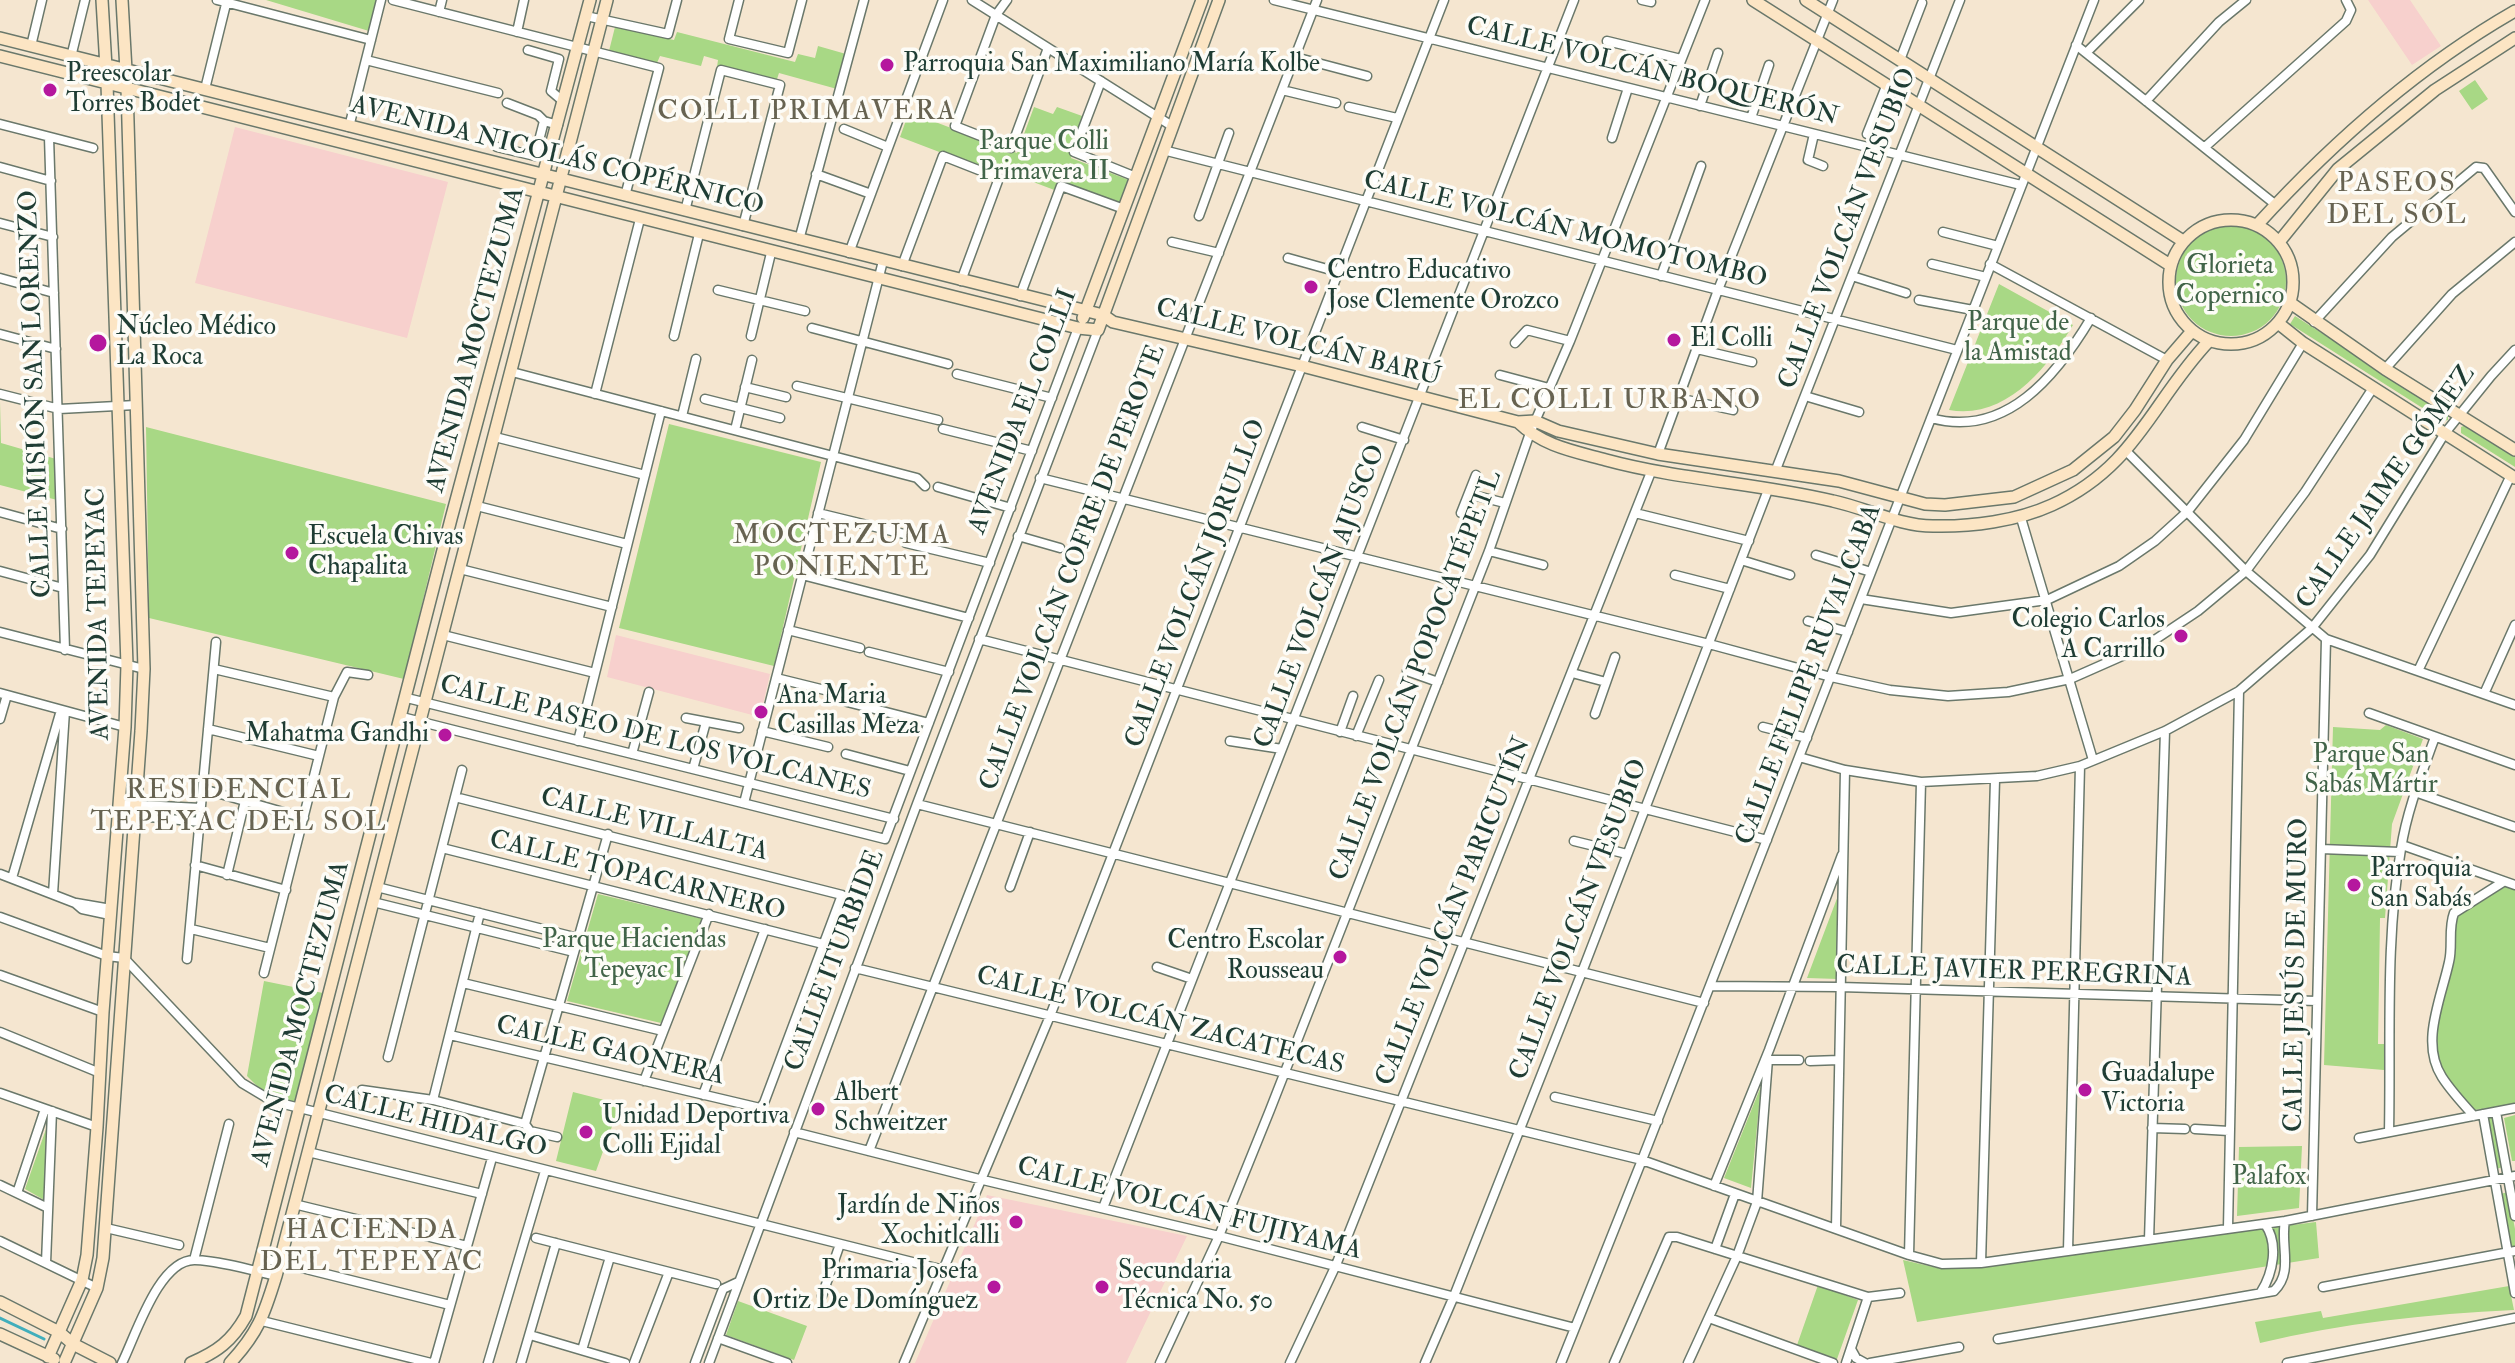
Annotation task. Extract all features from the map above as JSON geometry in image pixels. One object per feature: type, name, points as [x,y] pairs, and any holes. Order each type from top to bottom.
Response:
[{"type":"street","points":[[31,46],[42,0]]},
{"type":"street","points":[[71,57],[85,0]]},
{"type":"street","name":"AVENIDA TEPEYAC","points":[[46,1360],[82,1280],[87,1255],[125,727],[127,665],[102,0]]},
{"type":"street","name":"AVENIDA TEPEYAC","points":[[66,1362],[97,1288],[103,1258],[144,669],[122,0]]},
{"type":"street","points":[[349,127],[381,0]]},
{"type":"street","points":[[393,0],[659,68],[625,196]]},
{"type":"street","points":[[439,12],[442,0]]},
{"type":"street","points":[[517,32],[524,0]]},
{"type":"street","name":"AVENIDA MOCTEZUMA","points":[[191,1363],[211,1355],[236,1334],[246,1316],[451,519],[590,0]]},
{"type":"street","name":"AVENIDA MOCTEZUMA","points":[[230,1363],[262,1321],[280,1262],[607,0]]},
{"type":"street","points":[[586,16],[668,34],[677,0]]},
{"type":"street","points":[[739,0],[729,39],[788,53],[802,0]]},
{"type":"street","points":[[799,240],[864,0]]},
{"type":"street","points":[[849,253],[943,0]]},
{"type":"street","points":[[972,0],[1172,126]]},
{"type":"street","points":[[1007,0],[996,15],[955,126],[1011,148],[1048,48]]},
{"type":"street","name":"AVENIDA EL COLLI","points":[[885,839],[1202,0]]},
{"type":"street","name":"AVENIDA EL COLLI","points":[[917,804],[1098,330],[1108,319],[1163,150],[1219,0]]},
{"type":"street","name":"CALLE VOLCÁN BOQUERÓN","points":[[1274,0],[2021,185]]},
{"type":"street","name":"CALLE VOLCÁN COFRE DE PEROTE","points":[[869,1151],[1317,0]]},
{"type":"street","name":"CALLE VOLCÁN JORULLO","points":[[904,1363],[1050,1016],[1444,0]]},
{"type":"street","name":"CALLE VOLCÁN AJUSCO","points":[[1103,1208],[1574,0]]},
{"type":"street","name":"CALLE VOLCÁN POPOCATÉPETL","points":[[1160,1363],[1219,1236],[1285,1073],[1476,586],[1530,433],[1570,341],[1705,0]]},
{"type":"street","points":[[1753,0],[2170,265]]},
{"type":"street","points":[[1806,0],[2183,241]]},
{"type":"street","points":[[1658,454],[1718,290],[1833,0]]},
{"type":"street","name":"CALLE VOLCÁN VESUBIO","points":[[1775,472],[1960,0]]},
{"type":"street","name":"CALLE FELIPE RUVALCABA","points":[[1561,1363],[2094,0]]},
{"type":"street","points":[[2086,53],[2139,0]]},
{"type":"street","points":[[2146,101],[2219,22],[2246,0]]},
{"type":"street","points":[[2205,147],[2351,14],[2346,0]]},
{"type":"street","points":[[205,89],[223,1],[371,40]]},
{"type":"street","points":[[1900,60],[1922,3]]},
{"type":"street","points":[[2257,225],[2322,156],[2423,73],[2515,11]]},
{"type":"street","name":"AVENIDA NICOLÁS COPÉRNICO","points":[[0,38],[1108,319]]},
{"type":"street","points":[[2279,242],[2338,169],[2435,90],[2515,38]]},
{"type":"street","points":[[1607,41],[1681,59]]},
{"type":"street","points":[[2076,45],[2276,205]]},
{"type":"street","points":[[528,50],[559,59],[551,91],[564,102]]},
{"type":"street","points":[[1700,106],[1718,53]]},
{"type":"street","name":"AVENIDA NICOLÁS COPÉRNICO","points":[[0,56],[878,280],[1078,328],[1098,330]]},
{"type":"street","points":[[1295,57],[1367,76]]},
{"type":"street","points":[[366,60],[498,93]]},
{"type":"street","points":[[1751,118],[1769,65]]},
{"type":"street","points":[[685,211],[721,70],[780,85],[743,226]]},
{"type":"street","points":[[2423,73],[2435,90]]},
{"type":"street","points":[[1101,81],[1074,152],[1136,177]]},
{"type":"street","points":[[1867,134],[1887,84]]},
{"type":"street","points":[[1612,138],[1628,88]]},
{"type":"street","points":[[1282,90],[1336,103]]},
{"type":"street","points":[[507,103],[558,125]]},
{"type":"street","points":[[1349,107],[1397,118]]},
{"type":"street","points":[[497,147],[535,156],[544,121]]},
{"type":"street","points":[[0,124],[93,148]]},
{"type":"street","points":[[844,129],[888,147]]},
{"type":"street","points":[[1199,216],[1229,133]]},
{"type":"street","points":[[1814,134],[1808,160],[1823,166]]},
{"type":"street","name":"CALLE MISIÓN SAN LORENZO","points":[[49,137],[65,650]]},
{"type":"street","name":"CALLE VOLCÁN MOMOTOMBO","points":[[1163,150],[1957,350]]},
{"type":"street","points":[[902,266],[943,156],[999,178],[961,281]]},
{"type":"street","points":[[1661,276],[1701,166]]},
{"type":"street","points":[[2314,322],[2392,237],[2480,166],[2515,212]]},
{"type":"street","points":[[0,167],[51,181]]},
{"type":"street","points":[[816,174],[871,194]]},
{"type":"street","points":[[1020,296],[1061,186],[1124,209]]},
{"type":"street","points":[[595,394],[640,219]]},
{"type":"street","points":[[2242,220],[2257,225],[2279,242],[2291,265],[2292,290],[2278,323],[2267,333],[2239,344],[2209,341],[2192,331],[2176,313],[2169,290],[2170,265],[2183,241],[2204,225],[2216,221],[2242,220]]},
{"type":"street","points":[[0,223],[53,237]]},
{"type":"street","points":[[1943,232],[1998,246]]},
{"type":"street","points":[[674,336],[699,234]]},
{"type":"street","points":[[1172,242],[1219,253]]},
{"type":"street","points":[[2385,369],[2452,294],[2515,242]]},
{"type":"street","points":[[751,336],[771,253]]},
{"type":"street","points":[[1288,258],[1338,272]]},
{"type":"street","points":[[744,803],[883,261]]},
{"type":"street","points":[[1932,264],[1986,277]]},
{"type":"street","points":[[1990,264],[2167,360]]},
{"type":"street","points":[[1852,276],[1906,293]]},
{"type":"street","points":[[0,278],[54,293]]},
{"type":"street","points":[[718,290],[805,311]]},
{"type":"street","points":[[1919,300],[1973,310]]},
{"type":"street","points":[[2289,302],[2385,369],[2515,450]]},
{"type":"street","points":[[1931,418],[1966,422],[1989,417],[2028,398],[2071,350],[2091,318]]},
{"type":"street","name":"CALLE VOLCÁN BARÚ","points":[[1108,319],[1518,422],[1535,421]]},
{"type":"street","points":[[2278,323],[2303,343],[2513,476],[2418,671]]},
{"type":"street","points":[[812,328],[948,364]]},
{"type":"street","points":[[1515,343],[1527,330],[1570,341]]},
{"type":"street","points":[[1535,421],[1558,431],[1658,454],[1839,481],[1933,505],[2014,497],[2054,481],[2090,458],[2114,437],[2167,360],[2192,331]]},
{"type":"street","points":[[0,334],[56,349]]},
{"type":"street","name":"CALLE VOLCÁN BARÚ","points":[[1518,422],[1553,446],[1651,472],[1833,501],[1935,527],[2021,518],[2086,487],[2127,452],[2209,341]]},
{"type":"street","points":[[1861,599],[1951,613],[2047,600],[2119,566],[2155,541],[2188,511],[2244,440],[2303,343]]},
{"type":"street","points":[[1697,349],[1752,362]]},
{"type":"street","name":"CALLE JAIME GÓMEZ","points":[[1799,757],[1845,770],[1921,782],[2037,776],[2080,766],[2165,731],[2239,691],[2312,628],[2370,555],[2445,433],[2515,350]]},
{"type":"street","points":[[682,416],[696,359]]},
{"type":"street","points":[[735,430],[752,360]]},
{"type":"street","points":[[512,372],[917,478],[925,486]]},
{"type":"street","points":[[957,374],[1052,398]]},
{"type":"street","points":[[1500,375],[1549,388]]},
{"type":"street","points":[[797,386],[938,420]]},
{"type":"street","points":[[745,387],[786,397]]},
{"type":"street","points":[[1040,478],[1595,615],[1831,677],[1890,690],[1948,696],[2008,692],[2070,679],[2147,645],[2198,611],[2246,571],[2305,492],[2373,388]]},
{"type":"street","points":[[0,394],[59,409],[136,405]]},
{"type":"street","points":[[1805,396],[1859,412]]},
{"type":"street","points":[[1678,398],[1733,410]]},
{"type":"street","points":[[705,399],[780,418]]},
{"type":"street","points":[[578,741],[661,411]]},
{"type":"street","points":[[1362,427],[1404,440]]},
{"type":"street","points":[[943,429],[1032,451]]},
{"type":"street","points":[[495,437],[645,475]]},
{"type":"street","points":[[2127,452],[2246,571],[2326,639],[2515,705]]},
{"type":"street","name":"CALLE VOLCÁN PARICUTÍN","points":[[1290,1363],[1336,1265],[1651,472]]},
{"type":"street","points":[[1461,513],[1476,475]]},
{"type":"street","points":[[938,487],[1011,508]]},
{"type":"street","name":"CALLE VOLCÁN VESUBIO","points":[[1425,1363],[1520,1130],[1768,490]]},
{"type":"street","points":[[1469,494],[1505,503]]},
{"type":"street","points":[[477,506],[627,544]]},
{"type":"street","points":[[0,512],[62,529]]},
{"type":"street","points":[[818,513],[990,563]]},
{"type":"street","points":[[1635,513],[1749,541]]},
{"type":"street","points":[[2021,518],[2093,760]]},
{"type":"street","points":[[1018,536],[1060,548]]},
{"type":"street","points":[[1489,551],[1543,565]]},
{"type":"street","points":[[1816,555],[1871,572]]},
{"type":"street","points":[[1741,560],[1790,575]]},
{"type":"street","points":[[460,569],[612,607]]},
{"type":"street","points":[[0,571],[63,588]]},
{"type":"street","points":[[802,575],[969,618]]},
{"type":"street","points":[[1675,575],[1730,589]]},
{"type":"street","points":[[1808,621],[1848,632]]},
{"type":"street","points":[[2484,694],[2515,625]]},
{"type":"street","points":[[788,630],[860,648]]},
{"type":"street","points":[[0,632],[144,669]]},
{"type":"street","points":[[443,635],[595,673]]},
{"type":"street","points":[[979,639],[1767,840]]},
{"type":"street","name":"CALLE JESÚS DE MURO","points":[[2312,1216],[2326,639]]},
{"type":"street","points":[[187,959],[216,642]]},
{"type":"street","points":[[869,652],[949,672]]},
{"type":"street","points":[[1595,714],[1615,657]]},
{"type":"street","points":[[214,669],[334,697]]},
{"type":"street","points":[[1407,671],[1438,682]]},
{"type":"street","points":[[264,973],[334,697],[347,672],[368,675]]},
{"type":"street","points":[[1572,673],[1606,682]]},
{"type":"street","points":[[776,678],[929,723]]},
{"type":"street","points":[[1356,736],[1379,680]]},
{"type":"street","points":[[2228,1228],[2239,691]]},
{"type":"street","points":[[632,754],[649,692]]},
{"type":"street","points":[[0,719],[3,694],[125,727]]},
{"type":"street","points":[[1340,732],[1353,696]]},
{"type":"street","name":"CALLE PASEO DE LOS VOLCANES","points":[[407,698],[894,819]]},
{"type":"street","points":[[12,878],[63,711]]},
{"type":"street","points":[[53,894],[63,711]]},
{"type":"street","points":[[2369,713],[2515,765]]},
{"type":"street","name":"CALLE PASEO DE LOS VOLCANES","points":[[402,717],[885,839]]},
{"type":"street","points":[[686,718],[739,728]]},
{"type":"street","points":[[693,769],[706,722]]},
{"type":"street","points":[[1763,727],[1807,738]]},
{"type":"street","points":[[208,729],[319,756]]},
{"type":"street","points":[[762,731],[828,747]]},
{"type":"street","points":[[2149,1240],[2165,731]]},
{"type":"street","points":[[2389,1132],[2392,931],[2401,848],[2415,792],[2435,737]]},
{"type":"street","points":[[1230,741],[1282,749]]},
{"type":"street","points":[[846,754],[910,771]]},
{"type":"street","points":[[2068,1251],[2080,766]]},
{"type":"street","points":[[388,1057],[462,770]]},
{"type":"street","points":[[1836,1228],[1845,770]]},
{"type":"street","points":[[1981,1263],[1995,780]]},
{"type":"street","points":[[1909,1255],[1921,782]]},
{"type":"street","points":[[203,789],[304,818]]},
{"type":"street","points":[[2415,792],[2515,827]]},
{"type":"street","name":"CALLE VILLALTA","points":[[455,797],[842,895],[823,944]]},
{"type":"street","points":[[227,875],[245,801]]},
{"type":"street","points":[[917,804],[1704,1003]]},
{"type":"street","name":"CALLE ITURBIDE","points":[[709,1363],[917,804]]},
{"type":"street","points":[[183,820],[184,807]]},
{"type":"street","points":[[119,809],[201,808]]},
{"type":"street","points":[[136,810],[200,822]]},
{"type":"street","points":[[1010,887],[1030,832]]},
{"type":"street","points":[[525,1124],[608,834]]},
{"type":"street","points":[[1574,841],[1627,854]]},
{"type":"street","name":"CALLE TOPACARNERO","points":[[442,848],[823,944]]},
{"type":"street","points":[[2321,849],[2401,848],[2515,885]]},
{"type":"street","points":[[1714,1186],[1766,1060],[1844,850]]},
{"type":"street","points":[[195,865],[286,890]]},
{"type":"street","points":[[0,874],[75,903],[82,909],[111,912]]},
{"type":"street","points":[[2503,882],[2454,913],[2451,956],[2431,1039],[2433,1058],[2443,1079],[2479,1115],[2511,1252],[2515,1293]]},
{"type":"street","points":[[377,887],[578,938]]},
{"type":"street","points":[[373,902],[574,952]]},
{"type":"street","points":[[433,1100],[480,913]]},
{"type":"street","points":[[644,1081],[709,914]]},
{"type":"street","points":[[0,917],[107,956],[124,958]]},
{"type":"street","points":[[191,929],[270,948]]},
{"type":"street","points":[[703,1095],[765,929]]},
{"type":"street","name":"CALLE GAONERA","points":[[450,1035],[760,1108],[823,944]]},
{"type":"street","name":"CALLE HIDALGO","points":[[124,958],[256,1094],[300,1110],[944,1270]]},
{"type":"street","points":[[1157,967],[1192,979]]},
{"type":"street","name":"CALLE VOLCÁN ZACATECAS","points":[[855,968],[1642,1160],[1942,1264],[1981,1263],[2285,1221],[2512,1177]]},
{"type":"street","points":[[0,975],[103,1012]]},
{"type":"street","points":[[463,983],[663,1031]]},
{"type":"street","name":"CALLE JAVIER PEREGRINA","points":[[1710,986],[2317,1001]]},
{"type":"street","points":[[0,1032],[100,1073]]},
{"type":"street","points":[[1766,1060],[1799,1060]]},
{"type":"street","points":[[1688,1363],[1737,1256],[1757,1202],[1766,1060]]},
{"type":"street","points":[[1810,1061],[1839,1060]]},
{"type":"street","points":[[362,1090],[433,1100],[525,1124],[530,1131],[557,1137]]},
{"type":"street","points":[[0,1093],[97,1127]]},
{"type":"street","points":[[1555,1097],[1658,1121]]},
{"type":"street","points":[[2359,1138],[2515,1108]]},
{"type":"street","points":[[17,1193],[49,1110]]},
{"type":"street","points":[[46,1263],[49,1110]]},
{"type":"street","points":[[2496,1112],[2512,1177],[2515,1216]]},
{"type":"street","points":[[194,1260],[229,1124]]},
{"type":"street","points":[[2152,1128],[2185,1129]]},
{"type":"street","points":[[2195,1129],[2229,1131]]},
{"type":"street","name":"CALLE VOLCÁN FUJIYAMA","points":[[794,1132],[1336,1265],[1575,1328]]},
{"type":"street","points":[[308,1152],[482,1194]]},
{"type":"street","points":[[262,1321],[432,1363],[492,1158]]},
{"type":"street","points":[[488,1363],[545,1171]]},
{"type":"street","points":[[93,1177],[109,1178]]},
{"type":"street","points":[[0,1185],[48,1208]]},
{"type":"street","points":[[1715,1249],[1735,1194]]},
{"type":"street","points":[[294,1204],[467,1246]]},
{"type":"street","points":[[1998,1339],[2274,1291],[2283,1280],[2286,1263],[2285,1221]]},
{"type":"street","points":[[2261,1292],[2269,1279],[2272,1265],[2272,1238],[2265,1224]]},
{"type":"street","points":[[106,1228],[179,1245]]},
{"type":"street","points":[[1614,1363],[1669,1237],[1868,1297],[1900,1293]]},
{"type":"street","points":[[536,1238],[716,1284]]},
{"type":"street","points":[[0,1241],[97,1288]]},
{"type":"street","points":[[521,1363],[556,1243]]},
{"type":"street","points":[[822,1296],[840,1244]]},
{"type":"street","points":[[2323,1287],[2511,1252]]},
{"type":"street","points":[[582,1350],[610,1257]]},
{"type":"street","points":[[262,1258],[450,1305]]},
{"type":"street","points":[[122,1363],[164,1276],[173,1268],[194,1260],[276,1276]]},
{"type":"street","points":[[634,1363],[669,1272]]},
{"type":"street","points":[[695,1363],[723,1289],[738,1282]]},
{"type":"street","points":[[1846,1363],[1868,1297]]},
{"type":"street","points":[[0,1302],[110,1363]]},
{"type":"street","points":[[1709,1318],[1833,1363]]},
{"type":"street","points":[[2287,1363],[2515,1318]]},
{"type":"street","points":[[0,1334],[46,1360],[66,1362]]},
{"type":"street","points":[[530,1335],[625,1363]]},
{"type":"street","points":[[718,1338],[787,1363]]},
{"type":"street","points":[[1851,1349],[1856,1358],[1867,1363],[1959,1347]]},
{"type":"shaded area","points":[[2368,0],[2410,0],[2441,46],[2412,65]]},
{"type":"shaded area","points":[[235,127],[448,182],[407,338],[195,283]]},
{"type":"shaded area","points":[[616,635],[770,674],[760,717],[607,677]]},
{"type":"shaded area","points":[[987,1195],[1187,1236],[1126,1363],[915,1363]]},
{"type":"green space","points":[[266,0],[377,0],[369,31]]},
{"type":"green space","points":[[615,27],[674,40],[677,32],[795,62],[798,54],[815,58],[818,46],[846,54],[837,89],[779,73],[776,82],[717,67],[718,60],[704,56],[701,66],[660,56],[657,63],[609,51]]},
{"type":"green space","points":[[2475,80],[2488,99],[2472,110],[2459,91]]},
{"type":"green space","name":"Parque Colli Primavera II","points":[[1034,107],[1053,114],[1057,107],[1085,117],[1071,158],[1129,180],[1120,204],[1061,182],[1057,191],[999,169],[997,174],[900,137],[909,112],[1017,153]]},
{"type":"green space","name":"Glorieta Copernico","points":[[2231,226],[2252,230],[2270,242],[2282,260],[2286,281],[2282,302],[2270,320],[2252,332],[2231,336],[2210,332],[2192,320],[2180,302],[2176,281],[2180,260],[2192,242],[2210,230]]},
{"type":"green space","name":"Parque de la Amistad","points":[[1999,284],[2073,325],[2037,374],[2006,399],[1969,411],[1949,410]]},
{"type":"green space","points":[[2295,316],[2448,414],[2448,420],[2443,421],[2290,324]]},
{"type":"green space","points":[[0,401],[1,443],[56,459],[57,500],[0,485]]},
{"type":"green space","points":[[669,424],[821,462],[774,666],[619,628]]},
{"type":"green space","points":[[2466,425],[2515,457],[2515,467],[2461,433],[2461,427]]},
{"type":"green space","name":"Escuela Chivas Chapalita","points":[[146,427],[446,504],[404,679],[149,618]]},
{"type":"green space","name":"Parque San Sabás Mártir","points":[[2386,725],[2423,739],[2392,824],[2385,918],[2380,918],[2378,1044],[2384,1044],[2384,1070],[2324,1065],[2333,727],[2380,730]]},
{"type":"green space","points":[[2503,883],[2515,885],[2515,1104],[2475,1110],[2445,1077],[2433,1050],[2454,917]]},
{"type":"green space","points":[[1839,893],[1838,979],[1807,978]]},
{"type":"green space","name":"Parque Haciendas Tepeyac I","points":[[598,894],[703,919],[661,1023],[567,1001]]},
{"type":"green space","points":[[264,981],[323,993],[295,1103],[262,1091],[247,1076]]},
{"type":"green space","points":[[1761,1086],[1751,1188],[1724,1178]]},
{"type":"green space","name":"Unidad Deportiva Colli Ejidal","points":[[573,1092],[620,1104],[596,1171],[556,1161]]},
{"type":"green space","points":[[2515,1115],[2515,1161],[2512,1161],[2504,1118]]},
{"type":"green space","points":[[2494,1117],[2503,1167],[2496,1169],[2487,1118]]},
{"type":"green space","points":[[48,1130],[46,1201],[25,1189]]},
{"type":"green space","name":"Palafox","points":[[2302,1146],[2299,1208],[2237,1216],[2239,1147]]},
{"type":"green space","points":[[2508,1192],[2515,1229],[2515,1248],[2511,1249],[2500,1194]]},
{"type":"green space","points":[[2316,1222],[2319,1258],[1917,1322],[1903,1260],[1942,1269]]},
{"type":"green space","points":[[1818,1285],[1858,1300],[1837,1359],[1797,1345]]},
{"type":"green space","points":[[2509,1286],[2514,1310],[2386,1320],[2260,1343],[2255,1322],[2321,1311],[2323,1318]]},
{"type":"green space","points":[[738,1301],[807,1326],[794,1360],[726,1335]]},
{"type":"waterway","points":[[0,1318],[44,1339]]},
{"type":"place","name":"Parroquia San Maximiliano María Kolbe","points":[[887,65]]},
{"type":"place","name":"Preescolar Torres Bodet","points":[[50,90]]},
{"type":"place","name":"Centro Educativo Jose Clemente Orozco","points":[[1311,287]]},
{"type":"place","name":"El Colli","points":[[1674,340]]},
{"type":"place","name":"Núcleo Médico La Roca","points":[[98,343]]},
{"type":"place","name":"Escuela Chivas Chapalita","points":[[292,553]]},
{"type":"place","name":"Colegio Carlos A Carrillo","points":[[2181,636]]},
{"type":"place","name":"Ana Maria Casillas Meza","points":[[761,712]]},
{"type":"place","name":"Mahatma Gandhi","points":[[445,735]]},
{"type":"place","name":"Parroquia San Sabás","points":[[2354,885]]},
{"type":"place","name":"Centro Escolar Rousseau","points":[[1340,957]]},
{"type":"place","name":"Guadalupe Victoria","points":[[2085,1090]]},
{"type":"place","name":"Albert Schweitzer","points":[[818,1109]]},
{"type":"place","name":"Unidad Deportiva Colli Ejidal","points":[[586,1132]]},
{"type":"place","name":"Jardín de Niños Xochitlcalli","points":[[1016,1222]]},
{"type":"place","name":"Primaria Josefa Ortiz De Domínguez","points":[[994,1287]]},
{"type":"place","name":"Secundaria Técnica No. 50","points":[[1102,1287]]},
{"type":"district","name":"COLLI PRIMAVERA","points":[[807,113]]},
{"type":"district","name":"PASEOS DEL SOL","points":[[2397,201]]},
{"type":"district","name":"EL COLLI URBANO","points":[[1610,402]]},
{"type":"district","name":"MOCTEZUMA PONIENTE","points":[[842,553]]},
{"type":"district","name":"RESIDENCIAL TEPEYAC DEL SOL","points":[[239,808]]},
{"type":"district","name":"HACIENDA DEL TEPEYAC","points":[[372,1248]]}]
